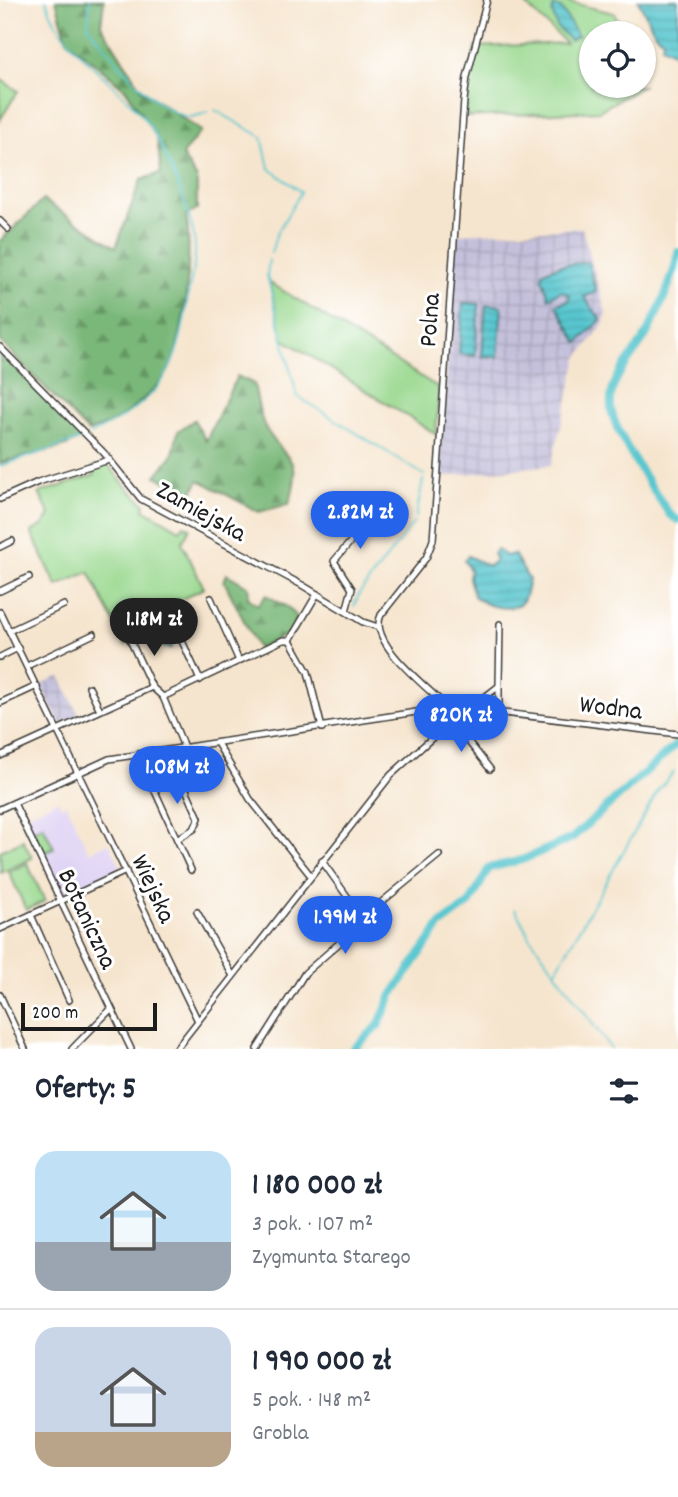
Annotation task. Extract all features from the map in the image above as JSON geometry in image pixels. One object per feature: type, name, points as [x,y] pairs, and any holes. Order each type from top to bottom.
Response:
[{"type":"street","name":"Polna","points":[[378,627],[381,615],[432,548],[464,100],[472,55],[487,0]]},
{"type":"street","points":[[0,221],[8,229]]},
{"type":"street","name":"Zamiejska","points":[[0,347],[88,436],[141,499],[378,627]]},
{"type":"street","points":[[0,499],[38,482],[109,460]]},
{"type":"street","points":[[346,611],[352,589],[334,561],[365,525]]},
{"type":"street","points":[[0,547],[12,541]]},
{"type":"street","points":[[0,591],[29,577]]},
{"type":"street","points":[[290,640],[317,594]]},
{"type":"street","points":[[211,598],[239,661]]},
{"type":"street","points":[[9,631],[64,605]]},
{"type":"street","name":"Wiejska","points":[[0,612],[198,1021]]},
{"type":"street","points":[[499,712],[500,624]]},
{"type":"street","points":[[378,627],[382,641],[397,659],[459,718]]},
{"type":"street","points":[[27,666],[94,634]]},
{"type":"street","points":[[130,640],[152,687],[163,697],[184,747]]},
{"type":"street","points":[[181,640],[200,680]]},
{"type":"street","points":[[163,697],[283,640],[290,640]]},
{"type":"street","points":[[290,640],[308,672],[322,728]]},
{"type":"street","points":[[0,657],[18,648]]},
{"type":"street","points":[[0,703],[37,686]]},
{"type":"street","points":[[176,1049],[391,775],[499,686]]},
{"type":"street","points":[[89,687],[100,710]]},
{"type":"street","points":[[0,757],[152,687]]},
{"type":"street","points":[[0,809],[109,759],[449,707]]},
{"type":"street","name":"Wodna","points":[[470,709],[677,734]]},
{"type":"street","points":[[453,722],[490,769]]},
{"type":"street","points":[[218,743],[250,799],[311,876]]},
{"type":"street","points":[[168,750],[199,818],[194,828],[177,839]]},
{"type":"street","points":[[138,754],[191,870]]},
{"type":"street","name":"Botaniczna","points":[[14,803],[131,1049]]},
{"type":"street","points":[[257,1049],[305,973],[352,933],[361,919],[439,855]]},
{"type":"street","points":[[322,861],[361,919]]},
{"type":"street","points":[[0,929],[126,871]]},
{"type":"street","points":[[197,912],[233,975]]},
{"type":"street","points":[[31,915],[69,1000]]},
{"type":"street","points":[[0,995],[25,1049]]},
{"type":"street","points":[[72,1049],[111,1009]]},
{"type":"shaded area","points":[[582,228],[606,313],[604,323],[578,358],[551,465],[439,477],[457,234]]},
{"type":"shaded area","points":[[60,676],[79,715],[60,724],[40,685]]},
{"type":"shaded area","points":[[58,800],[61,806],[66,804],[89,852],[109,843],[123,871],[62,899],[23,817]]},
{"type":"green space","points":[[56,0],[104,0],[101,25],[142,90],[201,131],[182,155],[197,179],[197,209],[186,216],[186,297],[173,361],[162,380],[137,405],[108,425],[88,432],[0,341],[0,241],[43,200],[116,247],[141,180],[161,173],[157,138],[126,90],[67,40]]},
{"type":"green space","points":[[521,0],[560,0],[614,13],[618,21],[579,21],[579,98],[621,98],[599,111],[466,117],[469,77],[476,47],[566,43]]},
{"type":"green space","points":[[0,79],[18,91],[0,120]]},
{"type":"green space","points":[[269,282],[439,388],[436,434],[283,339]]},
{"type":"green space","points":[[0,352],[84,437],[66,446],[0,463]]},
{"type":"green space","points":[[237,376],[254,384],[265,427],[294,468],[295,477],[289,504],[259,512],[199,480],[191,495],[156,476],[173,454],[178,431],[194,420],[206,441]]},
{"type":"green space","points":[[107,463],[145,504],[144,509],[180,530],[184,525],[190,528],[182,543],[204,588],[166,607],[153,608],[147,618],[128,627],[133,641],[125,645],[89,572],[57,586],[31,532],[42,526],[50,515],[39,493],[95,475],[93,467]]},
{"type":"green space","points":[[227,574],[249,587],[248,598],[258,605],[266,595],[289,608],[300,620],[290,633],[258,649],[224,581]]},
{"type":"green space","points":[[43,826],[54,848],[43,854],[32,831]]},
{"type":"green space","points":[[23,840],[32,858],[1,873],[0,851]]},
{"type":"green space","points":[[27,863],[45,901],[26,910],[9,872]]},
{"type":"water","points":[[638,0],[678,0],[678,55],[662,46],[663,40],[656,34],[656,21],[649,21]]},
{"type":"water","points":[[554,6],[561,8],[578,36],[570,40],[557,27],[552,12]]},
{"type":"water","points":[[588,262],[596,292],[584,297],[601,320],[578,343],[556,305],[569,300],[570,295],[561,291],[549,298],[542,278],[543,272],[561,265]]},
{"type":"water","points":[[463,303],[479,304],[475,356],[459,354]]},
{"type":"water","points":[[486,305],[502,306],[498,357],[482,356]]},
{"type":"water","points":[[497,549],[506,556],[514,554],[529,580],[523,600],[517,606],[504,608],[490,605],[474,596],[469,578],[470,570],[464,560],[468,556],[489,566],[496,560],[493,554]]},
{"type":"water","points":[[164,608],[176,636],[171,648],[163,647],[157,636],[148,629],[155,610]]},
{"type":"waterway","points":[[46,0],[65,37],[140,113],[152,130],[180,188],[194,237],[194,267],[184,323],[171,365],[150,396],[134,409],[90,435]]},
{"type":"waterway","points":[[90,0],[88,26],[145,91],[159,103],[187,117],[208,112]]},
{"type":"waterway","points":[[215,110],[262,137],[269,168],[301,192],[277,233],[271,253]]},
{"type":"waterway","points":[[678,252],[655,318],[617,378],[611,397],[613,418],[619,431],[670,515],[678,520]]},
{"type":"waterway","points":[[269,260],[267,275],[297,396],[424,475]]},
{"type":"waterway","points":[[0,466],[85,438]]},
{"type":"waterway","points":[[416,517],[423,480]]},
{"type":"waterway","points":[[354,606],[359,594],[414,522]]},
{"type":"waterway","points":[[353,1049],[378,1026],[392,995],[440,925],[470,903],[489,868],[522,860],[572,838],[678,743]]},
{"type":"waterway","points":[[555,972],[659,789],[674,772]]},
{"type":"waterway","points":[[515,909],[530,937],[611,1049]]}]
